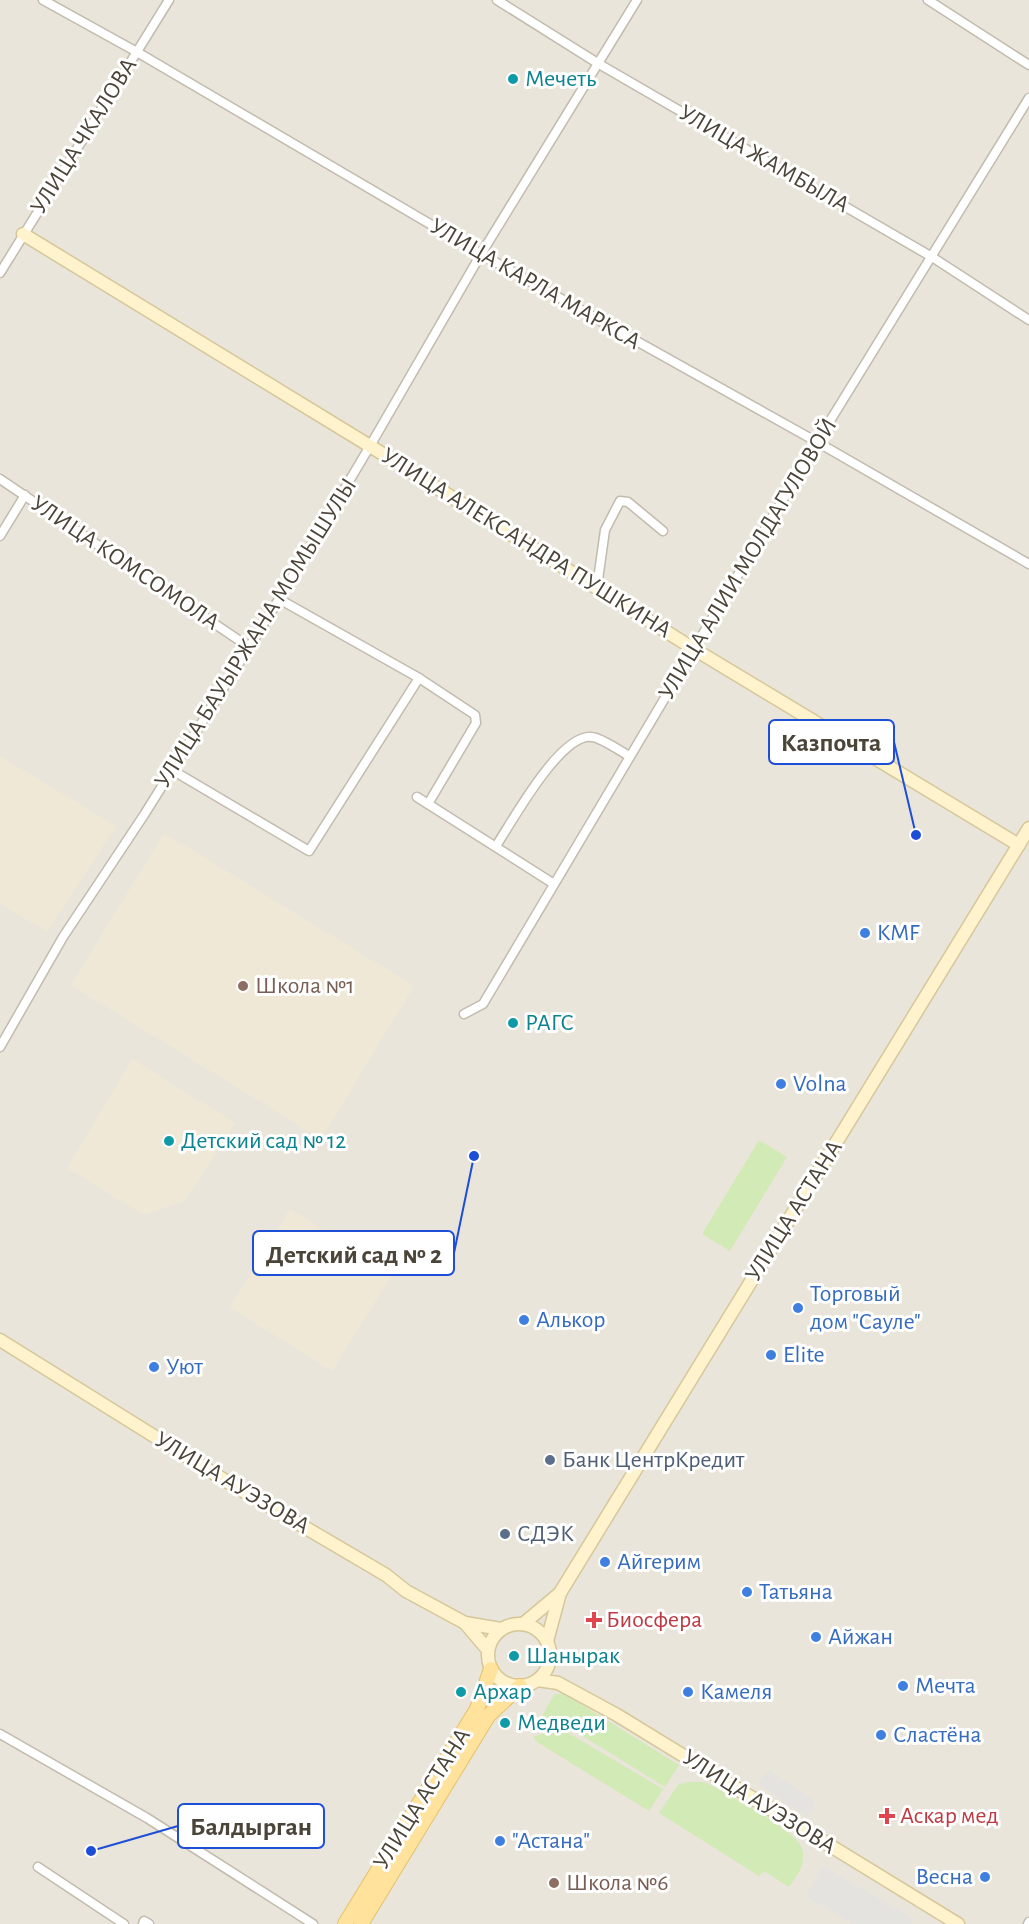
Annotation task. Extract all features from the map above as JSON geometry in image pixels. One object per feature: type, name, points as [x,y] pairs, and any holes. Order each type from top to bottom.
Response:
[{"type":"main road","name":"УЛИЦА АСТАНА","points":[[345,1924],[477,1709],[491,1669]]},
{"type":"main road","name":"УЛИЦА АСТАНА","points":[[361,1924],[488,1716],[520,1686]]},
{"type":"street","name":"УЛИЦА КАРЛА МАРКСА","points":[[43,0],[137,52],[482,254],[818,442],[1029,564]]},
{"type":"street","name":"УЛИЦА ЧКАЛОВА","points":[[0,273],[169,0]]},
{"type":"street","name":"УЛИЦА ЖАМБЫЛА","points":[[497,0],[599,64],[932,257],[1029,320]]},
{"type":"street","name":"УЛИЦА БАУЫРЖАНА МОМЫШУЛЫ","points":[[0,1047],[63,937],[172,770],[279,599],[482,254],[638,0]]},
{"type":"street","points":[[928,0],[1029,65]]},
{"type":"street","name":"УЛИЦА АЛИИ МОЛДАГУЛОВОЙ","points":[[464,1014],[483,1004],[818,442],[1029,98]]},
{"type":"street","name":"УЛИЦА АЛЕКСАНДРА ПУШКИНА","points":[[23,234],[370,446],[694,649],[1024,848]]},
{"type":"street","name":"УЛИЦА КОМСОМОЛА","points":[[0,478],[249,647]]},
{"type":"street","points":[[0,536],[25,495]]},
{"type":"street","points":[[597,587],[605,531],[620,501],[628,502],[663,531]]},
{"type":"street","points":[[279,599],[419,678],[475,715],[476,723],[428,804]]},
{"type":"street","points":[[172,770],[309,851],[419,678]]},
{"type":"street","points":[[496,846],[549,766],[563,750],[573,743],[583,738],[593,737],[629,756]]},
{"type":"street","points":[[417,797],[554,884]]},
{"type":"street","name":"УЛИЦА АСТАНА","points":[[560,1593],[1024,848],[1029,828]]},
{"type":"street","name":"УЛИЦА АУЭЗОВА","points":[[0,1340],[226,1481],[386,1575],[406,1591],[465,1623]]},
{"type":"street","points":[[523,1624],[560,1593]]},
{"type":"street","points":[[558,1683],[547,1641],[560,1593]]},
{"type":"street","points":[[465,1623],[501,1629]]},
{"type":"street","points":[[465,1623],[488,1650]]},
{"type":"street","points":[[547,1641],[537,1630],[523,1624],[512,1624],[501,1629],[492,1638],[488,1660],[491,1669],[503,1682],[520,1686],[538,1680],[546,1670],[550,1658]]},
{"type":"street","name":"УЛИЦА АУЭЗОВА","points":[[538,1680],[558,1683],[618,1715],[958,1924]]},
{"type":"street","points":[[0,1734],[147,1818],[313,1924]]},
{"type":"street","points":[[38,1867],[124,1924]]},
{"type":"street","points":[[143,1924],[144,1922],[148,1924]]},
{"type":"shaded area","points":[[0,0],[1029,0],[1029,1924],[0,1924]]},
{"type":"shaded area","points":[[0,756],[116,826],[47,932],[0,903]]},
{"type":"shaded area","name":"Школа №1","points":[[164,833],[414,986],[321,1139],[71,985]]},
{"type":"shaded area","points":[[132,1059],[235,1123],[186,1200],[144,1215],[67,1168]]},
{"type":"shaded area","points":[[290,1209],[393,1273],[332,1371],[230,1307]]},
{"type":"shaded area","points":[[768,1770],[816,1801],[807,1817],[758,1784]]},
{"type":"shaded area","points":[[823,1866],[914,1919],[912,1924],[852,1924],[806,1896]]},
{"type":"green space","points":[[759,1140],[787,1157],[730,1251],[702,1234]]},
{"type":"green space","points":[[563,1693],[679,1765],[665,1787],[560,1722],[551,1725],[538,1723],[554,1695]]},
{"type":"green space","points":[[560,1728],[663,1789],[649,1811],[537,1742],[533,1737]]},
{"type":"green space","points":[[687,1782],[704,1782],[715,1787],[777,1824],[797,1841],[802,1848],[803,1859],[789,1887],[764,1871],[759,1876],[659,1813],[678,1785]]},
{"type":"place","name":"Мечеть","points":[[513,79]]},
{"type":"place","name":"Казпочта","points":[[916,835]]},
{"type":"place","name":"KMF","points":[[865,933]]},
{"type":"place","name":"Школа №1","points":[[243,986]]},
{"type":"place","name":"РАГС","points":[[513,1023]]},
{"type":"place","name":"Volna","points":[[781,1084]]},
{"type":"place","name":"Детский сад № 12","points":[[169,1141]]},
{"type":"place","name":"Детский сад № 2","points":[[474,1156]]},
{"type":"place","name":"Торговый дом \"Сауле\"","points":[[798,1308]]},
{"type":"place","name":"Алькор","points":[[524,1320]]},
{"type":"place","name":"Elite","points":[[771,1355]]},
{"type":"place","name":"Уют","points":[[154,1367]]},
{"type":"place","name":"Банк ЦентрКредит","points":[[550,1460]]},
{"type":"place","name":"СДЭК","points":[[505,1534]]},
{"type":"place","name":"Айгерим","points":[[605,1562]]},
{"type":"place","name":"Татьяна","points":[[747,1592]]},
{"type":"place","name":"Биосфера","points":[[594,1620]]},
{"type":"place","name":"Айжан","points":[[816,1637]]},
{"type":"place","name":"Шанырак","points":[[514,1656]]},
{"type":"place","name":"Мечта","points":[[903,1686]]},
{"type":"place","name":"Архар","points":[[461,1692]]},
{"type":"place","name":"Камеля","points":[[688,1692]]},
{"type":"place","name":"Медведи","points":[[505,1723]]},
{"type":"place","name":"Сластёна","points":[[881,1735]]},
{"type":"place","name":"Аскар мед","points":[[887,1816]]},
{"type":"place","name":"\"Астана\"","points":[[500,1841]]},
{"type":"place","name":"Балдырган","points":[[91,1851]]},
{"type":"place","name":"Весна","points":[[985,1877]]},
{"type":"place","name":"Школа №6","points":[[554,1883]]}]
